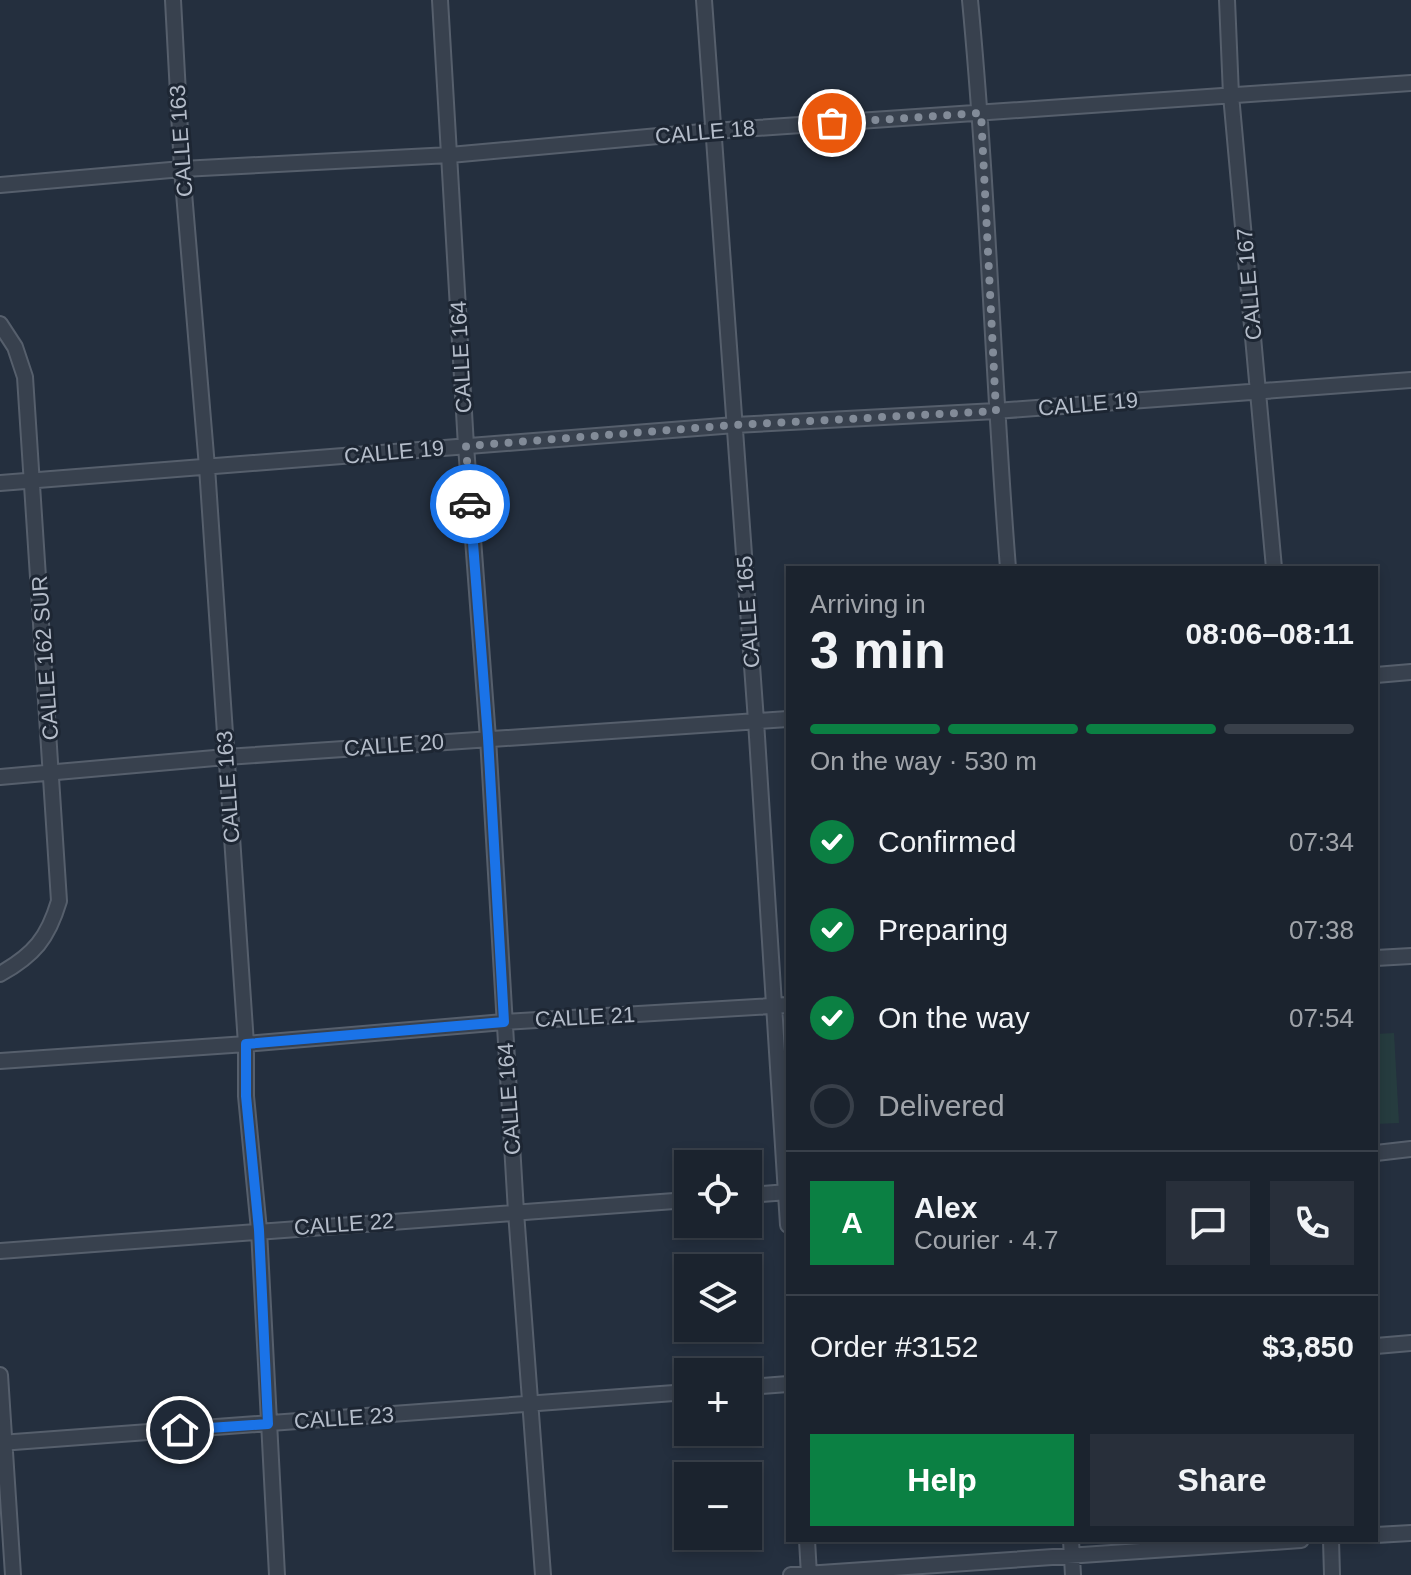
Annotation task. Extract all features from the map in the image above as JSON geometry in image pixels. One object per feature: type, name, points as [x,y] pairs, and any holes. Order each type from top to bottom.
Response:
[{"type":"street","name":"CALLE 163","points":[[173,0],[182,169],[207,467],[246,1044],[246,1096],[259,1230],[277,1575]]},
{"type":"street","name":"CALLE 164","points":[[440,0],[516,1212],[543,1575]]},
{"type":"street","name":"CALLE 165","points":[[704,0],[756,721],[780,1005],[786,1165]]},
{"type":"street","points":[[970,0],[981,113],[996,411],[1008,566]]},
{"type":"street","name":"CALLE 167","points":[[1227,0],[1231,95],[1274,566]]},
{"type":"street","name":"CALLE 18","points":[[0,185],[182,169],[450,155],[713,131],[1411,83]]},
{"type":"street","name":"CALLE 162 SUR","points":[[0,324],[15,347],[25,377],[59,901],[51,929],[28,957],[0,974]]},
{"type":"street","name":"CALLE 19","points":[[0,483],[735,425],[996,411],[1411,380]]},
{"type":"street","points":[[1378,675],[1411,672]]},
{"type":"street","name":"CALLE 20","points":[[0,777],[226,757],[786,719]]},
{"type":"street","points":[[1378,958],[1411,956]]},
{"type":"street","name":"CALLE 21","points":[[0,1061],[504,1022],[780,1005]]},
{"type":"street","points":[[1378,1153],[1411,1149]]},
{"type":"street","points":[[762,1194],[786,1192]]},
{"type":"street","name":"CALLE 22","points":[[0,1251],[674,1201]]},
{"type":"street","points":[[1378,1346],[1411,1343]]},
{"type":"street","points":[[0,1375],[2,1443],[13,1575]]},
{"type":"street","points":[[762,1386],[786,1384]]},
{"type":"street","name":"CALLE 23","points":[[2,1443],[674,1393]]},
{"type":"street","points":[[1378,1535],[1411,1533]]},
{"type":"street","points":[[807,1542],[809,1574]]},
{"type":"street","points":[[791,1575],[1071,1548],[1244,1542]]},
{"type":"street","points":[[1331,1542],[1332,1575]]},
{"type":"street","points":[[1071,1548],[1073,1575]]},
{"type":"green space","points":[[1394,1033],[1399,1123],[1378,1124],[1378,1034]]},
{"type":"way so far","points":[[470,504],[466,446],[735,425],[996,411],[981,113],[832,123]]},
{"type":"route","points":[[180,1430],[268,1424],[259,1230],[246,1096],[246,1044],[504,1022],[488,738],[470,504]]}]
